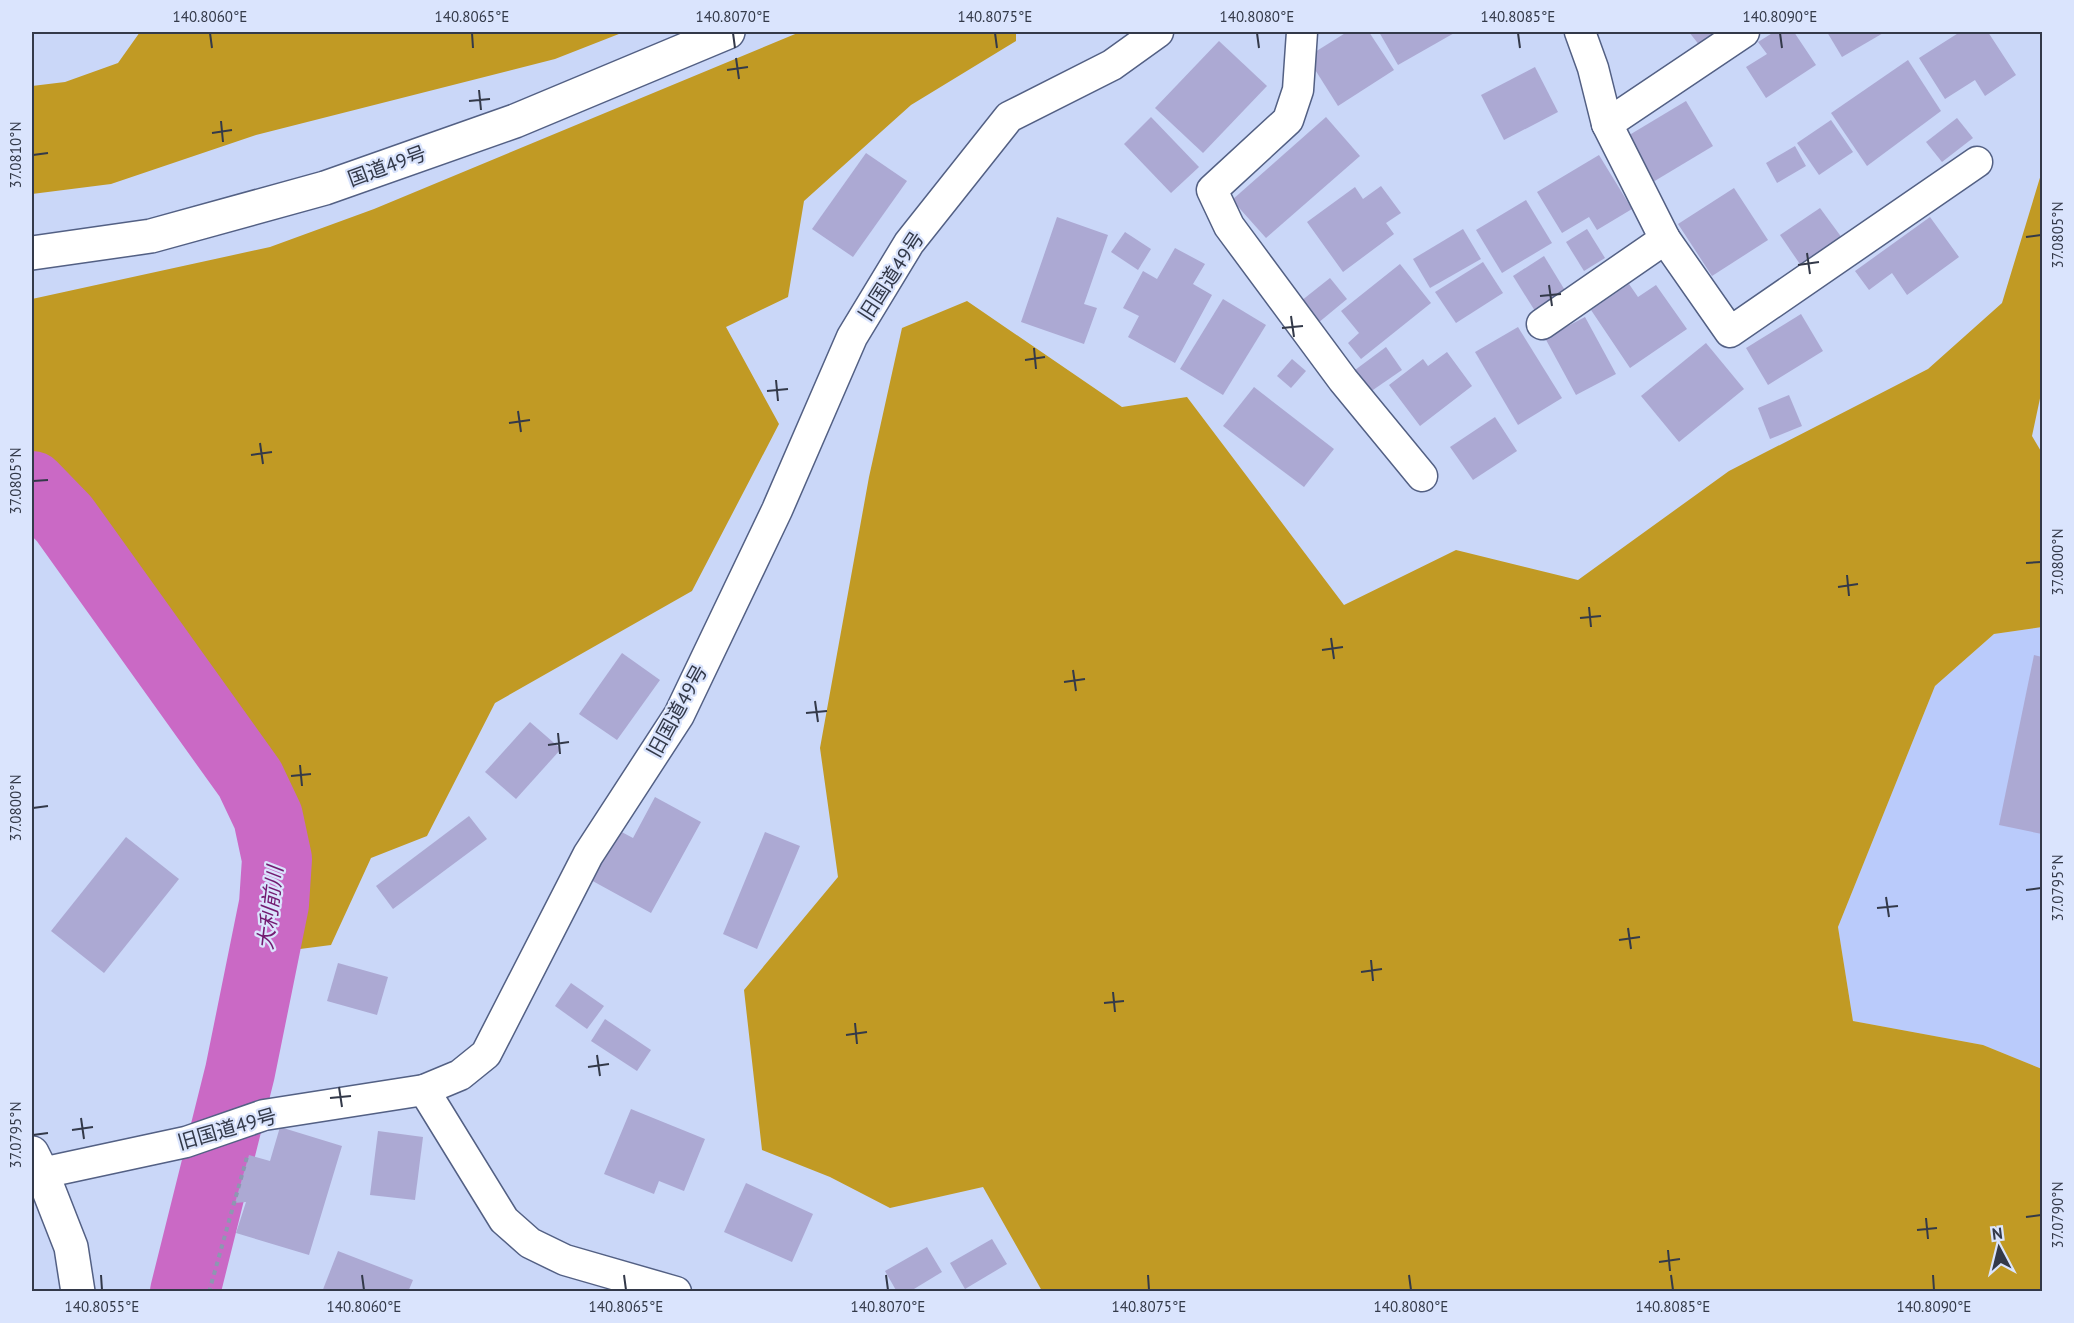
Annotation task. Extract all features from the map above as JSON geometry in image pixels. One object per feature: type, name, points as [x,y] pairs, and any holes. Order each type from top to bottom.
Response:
[{"type":"main road","name":"国道49号","points":[[32,253],[151,236],[325,188],[515,120],[728,32]]},
{"type":"main road","points":[[37,1163],[70,1247],[78,1292]]},
{"type":"street","name":"旧国道49号","points":[[37,1163],[186,1142],[256,1118],[424,1090],[460,1075],[486,1054],[588,855],[679,715],[777,510],[852,337],[909,243],[1010,117],[1112,65],[1158,32]]},
{"type":"street","points":[[1302,32],[1298,90],[1288,120],[1212,190],[1229,226],[1343,380],[1422,476]]},
{"type":"street","points":[[1580,32],[1593,68],[1607,124],[1665,239],[1730,332],[1977,162]]},
{"type":"street","points":[[1607,124],[1744,32]]},
{"type":"street","points":[[1542,324],[1665,239]]},
{"type":"street","points":[[424,1090],[504,1220],[530,1243],[565,1260],[676,1292]]},
{"type":"path","points":[[209,1292],[256,1118]]},
{"type":"shaded area","points":[[140,32],[624,32],[555,59],[256,135],[111,184],[32,194],[32,86],[65,82],[118,63]]},
{"type":"shaded area","points":[[800,32],[1016,32],[1016,41],[911,105],[804,201],[788,297],[726,327],[779,424],[692,591],[495,703],[427,836],[371,858],[331,945],[300,949],[289,860],[233,717],[101,536],[32,469],[32,299],[270,247],[374,209]]},
{"type":"shaded area","points":[[2042,171],[2042,389],[2032,436],[2042,453],[2042,627],[1994,634],[1935,686],[1838,927],[1853,1021],[1983,1045],[2042,1069],[2042,1291],[1042,1291],[983,1187],[890,1208],[830,1177],[762,1150],[744,990],[838,877],[820,748],[869,477],[902,328],[967,301],[1122,407],[1187,397],[1344,605],[1456,550],[1578,580],[1729,471],[1928,369],[2002,303]]},
{"type":"shaded area","points":[[2042,627],[2042,1069],[1983,1045],[1853,1021],[1838,927],[1935,686],[1994,634]]},
{"type":"building","points":[[1347,32],[1369,32],[1394,70],[1338,106],[1307,57]]},
{"type":"building","points":[[1379,32],[1456,32],[1398,65]]},
{"type":"building","points":[[1689,32],[1719,32],[1700,46]]},
{"type":"building","points":[[1774,32],[1794,32],[1816,65],[1766,98],[1746,67],[1767,54],[1758,42]]},
{"type":"building","points":[[1827,32],[1885,32],[1842,57]]},
{"type":"building","points":[[1960,32],[1988,32],[2016,75],[1985,96],[1975,80],[1945,99],[1919,58]]},
{"type":"building","points":[[1219,41],[1267,86],[1203,153],[1155,108]]},
{"type":"building","points":[[1908,60],[1941,111],[1867,166],[1831,113]]},
{"type":"building","points":[[1535,67],[1558,112],[1504,140],[1481,95]]},
{"type":"building","points":[[1686,101],[1713,146],[1653,182],[1626,137]]},
{"type":"building","points":[[1151,117],[1199,167],[1171,193],[1124,144]]},
{"type":"building","points":[[1326,117],[1360,156],[1266,238],[1232,200]]},
{"type":"building","points":[[1957,118],[1973,138],[1942,162],[1926,142]]},
{"type":"building","points":[[1831,120],[1853,152],[1819,175],[1797,143]]},
{"type":"building","points":[[1795,146],[1806,166],[1777,183],[1766,163]]},
{"type":"building","points":[[866,153],[907,181],[853,257],[812,229]]},
{"type":"building","points":[[1599,155],[1632,209],[1597,230],[1589,217],[1562,233],[1537,192]]},
{"type":"building","points":[[1381,186],[1401,213],[1386,223],[1394,234],[1343,272],[1307,222],[1355,187],[1363,199]]},
{"type":"building","points":[[1734,188],[1768,240],[1712,276],[1678,224]]},
{"type":"building","points":[[1526,200],[1552,243],[1502,273],[1476,230]]},
{"type":"building","points":[[1820,208],[1845,242],[1804,270],[1780,235]]},
{"type":"building","points":[[1057,217],[1108,235],[1084,304],[1097,308],[1084,344],[1021,322]]},
{"type":"building","points":[[1930,217],[1959,257],[1907,295],[1892,273],[1869,290],[1855,271]]},
{"type":"building","points":[[1463,229],[1481,259],[1430,288],[1413,259]]},
{"type":"building","points":[[1587,229],[1605,258],[1584,271],[1566,242]]},
{"type":"building","points":[[1125,232],[1151,249],[1138,270],[1111,252]]},
{"type":"building","points":[[1175,248],[1205,264],[1193,284],[1212,295],[1175,363],[1128,337],[1139,316],[1123,308],[1143,271],[1157,279]]},
{"type":"building","points":[[1544,256],[1566,292],[1535,311],[1513,276]]},
{"type":"building","points":[[1483,262],[1503,293],[1456,323],[1435,292]]},
{"type":"building","points":[[1400,264],[1431,303],[1361,359],[1348,343],[1359,333],[1341,311]]},
{"type":"building","points":[[1330,278],[1347,299],[1318,323],[1301,301]]},
{"type":"building","points":[[1629,284],[1638,297],[1656,285],[1687,329],[1630,368],[1591,310]]},
{"type":"building","points":[[1223,299],[1266,325],[1223,395],[1180,369]]},
{"type":"building","points":[[1801,314],[1823,351],[1768,385],[1746,348]]},
{"type":"building","points":[[1585,317],[1616,374],[1576,395],[1545,338]]},
{"type":"building","points":[[1518,327],[1562,398],[1518,425],[1475,352]]},
{"type":"building","points":[[1706,343],[1744,389],[1679,442],[1641,396]]},
{"type":"building","points":[[1386,347],[1402,370],[1370,392],[1355,370]]},
{"type":"building","points":[[1447,352],[1472,386],[1420,426],[1389,385],[1423,359],[1428,366]]},
{"type":"building","points":[[1292,359],[1306,371],[1291,388],[1277,376]]},
{"type":"building","points":[[1254,387],[1334,449],[1304,487],[1223,426]]},
{"type":"building","points":[[1789,395],[1802,426],[1770,439],[1758,408]]},
{"type":"building","points":[[1495,417],[1517,451],[1473,480],[1450,447]]},
{"type":"building","points":[[622,653],[660,680],[617,740],[579,714]]},
{"type":"building","points":[[2034,655],[2042,657],[2042,834],[1999,825]]},
{"type":"building","points":[[530,722],[561,749],[516,799],[485,772]]},
{"type":"building","points":[[655,797],[701,822],[651,913],[589,879],[616,829],[633,838]]},
{"type":"building","points":[[469,816],[487,839],[393,909],[376,886]]},
{"type":"building","points":[[765,832],[800,846],[757,949],[723,934]]},
{"type":"building","points":[[126,837],[179,879],[104,973],[51,931]]},
{"type":"building","points":[[338,963],[388,977],[377,1015],[327,1001]]},
{"type":"building","points":[[571,983],[604,1006],[587,1029],[555,1006]]},
{"type":"building","points":[[605,1019],[651,1050],[637,1071],[591,1041]]},
{"type":"building","points":[[631,1109],[705,1139],[684,1191],[659,1181],[654,1194],[604,1174]]},
{"type":"building","points":[[280,1127],[342,1146],[309,1255],[236,1233],[246,1202],[235,1203],[249,1155],[270,1161]]},
{"type":"building","points":[[378,1131],[423,1137],[415,1200],[370,1195]]},
{"type":"building","points":[[746,1183],[813,1214],[792,1262],[724,1232]]},
{"type":"building","points":[[992,1239],[1007,1264],[965,1289],[950,1263]]},
{"type":"building","points":[[927,1247],[942,1272],[909,1292],[897,1292],[885,1271]]},
{"type":"building","points":[[338,1251],[413,1280],[408,1292],[322,1292]]},
{"type":"waterway","name":"大利前川","points":[[32,486],[64,519],[250,779],[268,817],[277,859],[274,904],[240,1072],[185,1292]]}]
